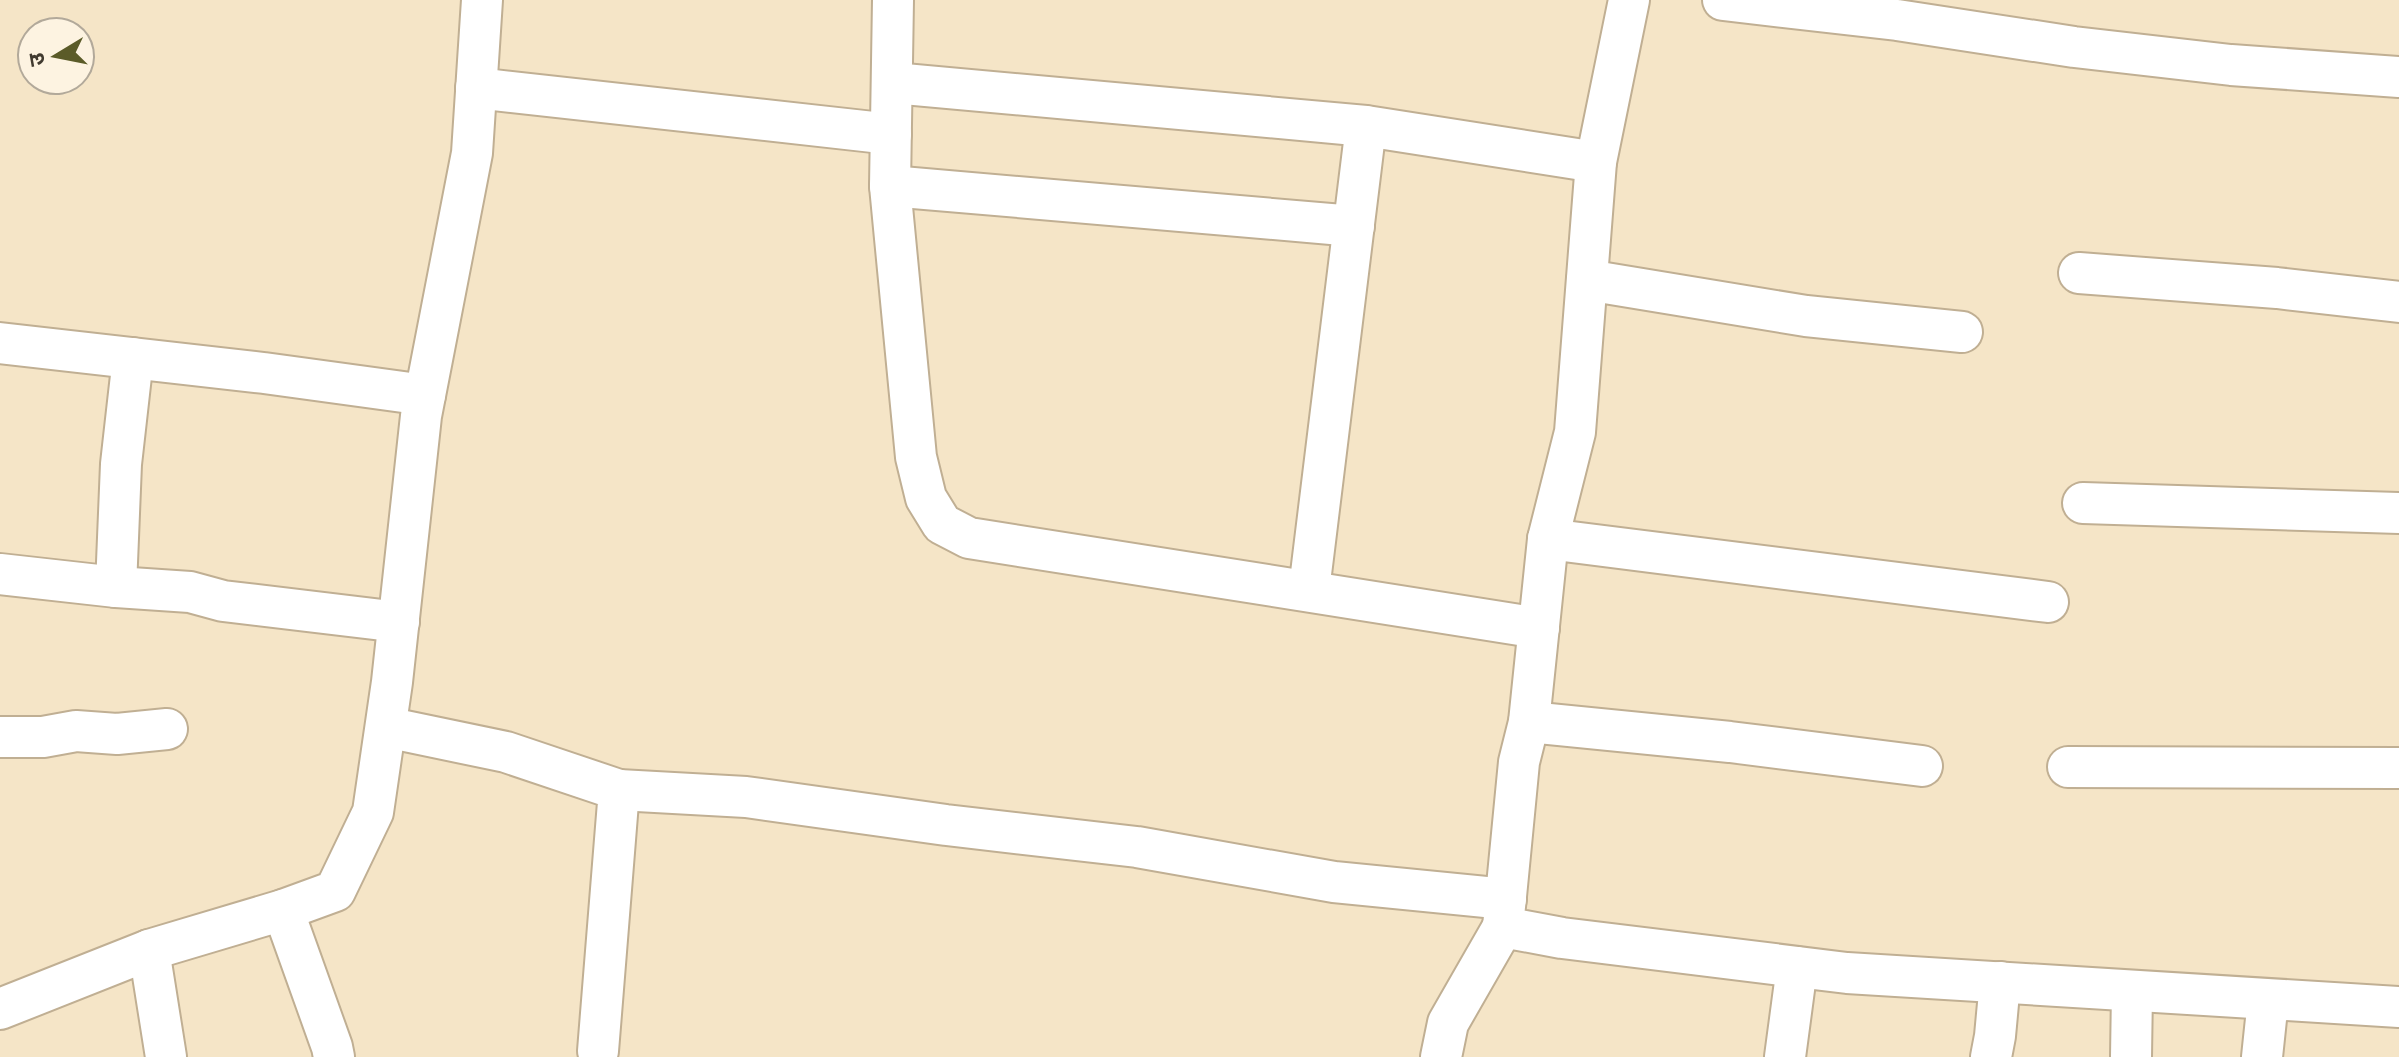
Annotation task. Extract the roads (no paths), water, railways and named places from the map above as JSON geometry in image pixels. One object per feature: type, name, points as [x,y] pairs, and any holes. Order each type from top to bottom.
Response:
[{"type":"street","points":[[0,1009],[149,950],[335,891],[373,812],[399,622],[421,416],[472,153],[482,0]]},
{"type":"street","points":[[893,0],[890,186],[916,457],[926,498],[942,524],[969,538],[1539,628]]},
{"type":"street","points":[[1441,1057],[1448,1023],[1505,913],[1519,762],[1529,722],[1548,539],[1575,432],[1596,162],[1629,0]]},
{"type":"street","points":[[1723,0],[2231,65],[2399,77]]},
{"type":"street","points":[[893,83],[1366,126],[1596,162]]},
{"type":"street","points":[[476,88],[891,134]]},
{"type":"street","points":[[1309,590],[1366,126]]},
{"type":"street","points":[[890,186],[1354,226]]},
{"type":"street","points":[[2079,273],[2277,288],[2399,302]]},
{"type":"street","points":[[1587,280],[1806,316],[1962,332]]},
{"type":"street","points":[[0,343],[425,395]]},
{"type":"street","points":[[116,587],[121,464],[133,358]]},
{"type":"street","points":[[2083,503],[2399,513]]},
{"type":"street","points":[[1548,539],[2048,602]]},
{"type":"street","points":[[0,574],[190,592],[223,601],[399,622]]},
{"type":"street","points":[[1529,722],[1730,742],[1922,766]]},
{"type":"street","points":[[386,727],[506,752],[619,790],[746,797],[946,825],[1137,847],[1505,913],[1562,938],[1847,973],[2399,1007]]},
{"type":"street","points":[[0,737],[43,737],[76,731],[117,734],[167,729]]},
{"type":"street","points":[[2068,767],[2399,768]]},
{"type":"street","points":[[598,1051],[619,790]]},
{"type":"street","points":[[283,910],[334,1057]]},
{"type":"street","points":[[149,950],[166,1057]]},
{"type":"street","points":[[1785,1057],[1797,967]]},
{"type":"street","points":[[1991,1057],[2000,982]]},
{"type":"street","points":[[2131,1057],[2132,991]]},
{"type":"street","points":[[2262,1057],[2268,1000]]}]
